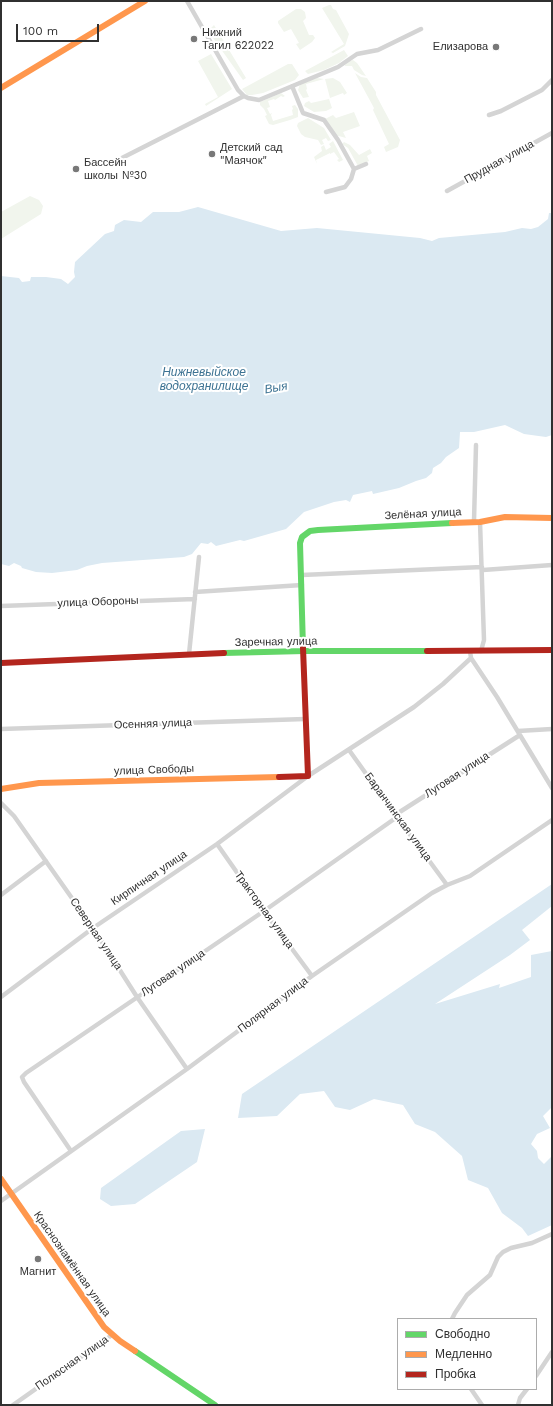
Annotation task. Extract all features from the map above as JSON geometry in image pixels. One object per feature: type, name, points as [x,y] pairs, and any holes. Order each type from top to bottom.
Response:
[{"type":"street","points":[[1,88],[144,1]]},
{"type":"street","points":[[187,1],[238,90],[248,98],[259,100],[338,67],[357,54],[378,50],[421,29]]},
{"type":"street","points":[[489,115],[501,111],[542,90],[552,80]]},
{"type":"street","points":[[292,86],[303,113],[324,120],[338,140],[354,169],[351,179],[345,187],[326,192]]},
{"type":"street","points":[[120,159],[244,96]]},
{"type":"street","name":"Прудная улица","points":[[447,190],[552,133]]},
{"type":"street","points":[[354,169],[366,164]]},
{"type":"street","points":[[476,445],[477,522],[482,568],[484,640],[481,651]]},
{"type":"street","name":"Зелёная улица","points":[[302,575],[300,543],[302,537],[310,531],[477,522],[505,517],[552,518]]},
{"type":"street","points":[[189,654],[199,557]]},
{"type":"street","points":[[308,776],[305,719],[302,575],[552,565]]},
{"type":"street","points":[[195,592],[302,585]]},
{"type":"street","name":"улица Обороны","points":[[1,606],[195,599]]},
{"type":"street","name":"Заречная улица","points":[[1,663],[189,654],[304,651],[552,650]]},
{"type":"street","points":[[470,651],[470,658],[497,697],[552,788]]},
{"type":"street","name":"Кирпичная улица","points":[[2,995],[93,928],[217,844],[308,776],[414,707],[444,684],[470,658]]},
{"type":"street","name":"Осенняя улица","points":[[1,729],[305,719]]},
{"type":"street","name":"Луговая улица","points":[[71,1151],[24,1082],[22,1077],[26,1073],[264,911],[396,816],[519,733],[552,729]]},
{"type":"street","name":"Баранчинская улица","points":[[349,750],[447,885]]},
{"type":"street","name":"улица Свободы","points":[[1,789],[39,783],[308,776]]},
{"type":"street","name":"Северная улица","points":[[1,803],[14,816],[93,928],[187,1069]]},
{"type":"street","name":"Полярная улица","points":[[1,1201],[187,1069],[312,976],[432,893],[470,876],[552,820]]},
{"type":"street","name":"Тракторная улица","points":[[217,844],[312,976]]},
{"type":"street","points":[[1,895],[46,861]]},
{"type":"street","name":"Краснознамённая улица","points":[[1,1179],[97,1318],[112,1335],[215,1405]]},
{"type":"street","points":[[452,1318],[467,1295],[490,1275],[498,1257],[503,1252],[511,1248],[532,1243],[552,1234]]},
{"type":"street","name":"Полюсная улица","points":[[13,1405],[112,1335]]},
{"type":"street","points":[[537,1374],[552,1352]]},
{"type":"street","points":[[472,1390],[482,1405]]},
{"type":"street","points":[[518,1405],[520,1398],[525,1390]]},
{"type":"shaded area","points":[[329,5],[336,10],[349,34],[345,46],[333,53],[331,52],[344,44],[322,8]]},
{"type":"shaded area","points":[[296,9],[301,9],[305,12],[306,18],[303,21],[309,35],[313,35],[315,38],[312,42],[300,50],[296,44],[299,43],[291,29],[284,32],[278,23],[278,21]]},
{"type":"shaded area","points":[[214,25],[246,78],[243,80],[208,31]]},
{"type":"shaded area","points":[[344,50],[348,56],[339,63],[324,70],[308,74],[305,71]]},
{"type":"shaded area","points":[[211,54],[232,89],[206,106],[205,104],[218,97],[198,61]]},
{"type":"shaded area","points":[[353,60],[357,63],[366,76],[354,70],[352,66],[345,66]]},
{"type":"shaded area","points":[[288,64],[292,64],[299,75],[295,80],[263,93],[252,95],[247,95],[242,89]]},
{"type":"shaded area","points":[[355,73],[361,77],[367,78],[376,92],[376,95],[400,140],[398,147],[386,152],[384,147],[389,144],[373,110],[374,108]]},
{"type":"shaded area","points":[[317,78],[324,79],[306,84],[306,90],[309,97],[303,98],[298,90],[300,84]]},
{"type":"shaded area","points":[[333,78],[340,82],[347,93],[330,98],[325,79]]},
{"type":"shaded area","points":[[281,93],[285,96],[268,101],[270,107],[267,108],[270,114],[272,113],[271,115],[273,121],[293,115],[292,106],[295,105],[298,109],[298,117],[273,125],[269,124],[265,116],[267,115],[260,105],[260,102]]},
{"type":"shaded area","points":[[329,99],[332,108],[326,111],[314,112],[304,106],[305,103],[309,101],[311,103]]},
{"type":"shaded area","points":[[354,112],[360,126],[343,132],[346,138],[335,135],[325,119],[333,115],[336,118]]},
{"type":"shaded area","points":[[308,118],[324,128],[331,140],[328,141],[326,138],[322,140],[324,144],[321,145],[318,140],[305,137],[301,134],[297,126],[298,123]]},
{"type":"shaded area","points":[[333,141],[343,160],[339,162],[337,160],[339,159],[334,152],[316,160],[317,164],[314,157],[322,151],[321,147],[324,145],[326,150],[331,147],[329,144]]},
{"type":"shaded area","points":[[344,142],[350,145],[359,155],[370,149],[372,153],[367,156],[369,161],[358,166],[348,148],[342,144]]},
{"type":"shaded area","points":[[30,196],[39,200],[43,206],[41,214],[1,239],[1,212]]},
{"type":"water","name":"Нижневыйское водохранилище","points":[[198,207],[281,231],[317,228],[420,238],[432,241],[439,238],[505,232],[522,228],[531,229],[538,227],[548,219],[549,213],[552,213],[552,435],[546,437],[524,434],[505,425],[474,432],[460,432],[459,448],[433,468],[432,473],[426,478],[399,488],[373,494],[372,491],[353,495],[350,502],[346,500],[334,502],[304,512],[286,529],[244,541],[240,540],[216,546],[211,542],[208,544],[201,543],[192,554],[184,557],[102,563],[77,570],[52,573],[36,572],[22,568],[14,563],[9,566],[1,564],[1,276],[19,278],[22,282],[30,281],[31,277],[46,277],[61,279],[68,284],[75,277],[75,262],[105,234],[114,231],[115,225],[124,220],[141,222],[153,212],[179,212]]},
{"type":"water","points":[[552,884],[552,906],[522,930],[530,940],[510,955],[435,1004],[500,984],[499,988],[531,977],[531,955],[552,951],[552,1107],[543,1116],[550,1128],[537,1134],[531,1144],[537,1151],[538,1158],[544,1164],[552,1156],[552,1225],[528,1236],[522,1228],[502,1213],[488,1188],[468,1180],[462,1156],[435,1132],[415,1124],[403,1105],[374,1099],[350,1110],[335,1107],[324,1091],[300,1094],[277,1116],[238,1118],[242,1094]]},
{"type":"water","points":[[205,1129],[197,1162],[135,1204],[111,1206],[100,1199],[101,1188],[181,1131]]},
{"type":"traffic: fast","points":[[303,648],[300,543],[302,537],[310,531],[318,530],[452,523]]},
{"type":"traffic: fast","points":[[224,653],[304,651],[427,651]]},
{"type":"traffic: fast","points":[[135,1351],[215,1405]]},
{"type":"traffic: slow","points":[[1,88],[145,1]]},
{"type":"traffic: slow","points":[[452,523],[480,522],[505,517],[552,518]]},
{"type":"traffic: slow","points":[[1,789],[39,783],[279,777]]},
{"type":"traffic: slow","points":[[1,1179],[104,1327],[120,1341],[135,1351]]},
{"type":"traffic: jam","points":[[279,777],[308,776],[303,648]]},
{"type":"traffic: jam","points":[[427,651],[552,650]]},
{"type":"traffic: jam","points":[[1,663],[224,653]]},
{"type":"place","name":"Нижний Тагил 622022","points":[[194,39]]},
{"type":"place","name":"Елизарова","points":[[496,47]]},
{"type":"place","name":"Детский сад \"Маячок\"","points":[[212,154]]},
{"type":"place","name":"Бассейн школы №30","points":[[76,169]]},
{"type":"place","name":"Магнит","points":[[38,1259]]},
{"type":"water label","name":"Выя","points":[[276,388]]}]
